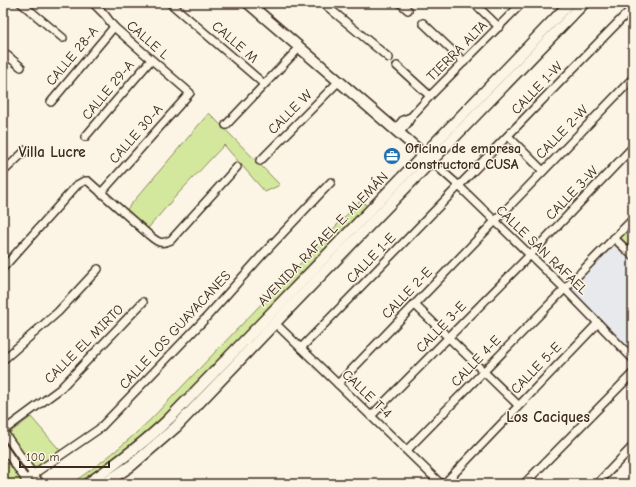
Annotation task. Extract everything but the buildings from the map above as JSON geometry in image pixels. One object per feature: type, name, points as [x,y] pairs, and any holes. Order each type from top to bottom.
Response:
[{"type":"main road","name":"AVENIDA RAFAEL E. ALEMÁN","points":[[104,484],[132,465],[176,427],[275,323],[570,3]]},
{"type":"main road","name":"AVENIDA RAFAEL E. ALEMÁN","points":[[87,484],[126,457],[164,424],[428,157],[584,3]]},
{"type":"main road","points":[[255,5],[300,47],[428,157]]},
{"type":"street","points":[[21,3],[63,38]]},
{"type":"street","name":"CALLE L","points":[[92,3],[105,15],[114,27],[190,93]]},
{"type":"street","name":"CALLE M","points":[[170,3],[264,84]]},
{"type":"street","points":[[323,3],[389,58]]},
{"type":"street","points":[[400,3],[408,10]]},
{"type":"street","points":[[474,3],[499,27]]},
{"type":"street","name":"TIERRA ALTA","points":[[397,131],[407,124],[411,117],[430,96],[522,3]]},
{"type":"street","name":"CALLE 1-W","points":[[459,186],[633,7]]},
{"type":"street","points":[[424,23],[464,62]]},
{"type":"street","name":"CALLE 28-A","points":[[50,102],[114,27]]},
{"type":"street","points":[[226,125],[300,47]]},
{"type":"street","points":[[3,52],[21,67]]},
{"type":"street","name":"CALLE 29-A","points":[[85,137],[151,60]]},
{"type":"street","points":[[397,66],[430,96]]},
{"type":"street","name":"CALLE 2-W","points":[[494,221],[633,78]]},
{"type":"street","name":"CALLE W","points":[[260,161],[339,81]]},
{"type":"street","name":"CALLE 30-A","points":[[101,193],[190,93]]},
{"type":"street","points":[[508,136],[543,171]]},
{"type":"street","name":"CALLE 3-W","points":[[529,256],[633,147]]},
{"type":"street","points":[[3,172],[26,150]]},
{"type":"street","name":"CALLE SAN RAFAEL","points":[[428,157],[529,256],[564,288],[633,359]]},
{"type":"street","points":[[3,268],[77,184],[81,182],[88,181],[157,242],[162,244],[171,240],[236,167]]},
{"type":"street","name":"CALLE LOS GUAYACANES","points":[[27,482],[33,474],[94,434],[194,331],[263,254],[331,182]]},
{"type":"street","name":"CALLE 1-E","points":[[301,348],[459,186]]},
{"type":"street","name":"CALLE 4-E","points":[[407,450],[633,219]]},
{"type":"street","name":"CALLE 2-E","points":[[338,384],[494,221]]},
{"type":"street","points":[[614,238],[633,256]]},
{"type":"street","name":"CALLE 3-E","points":[[371,416],[529,256]]},
{"type":"street","points":[[3,360],[58,312],[98,269]]},
{"type":"street","name":"CALLE EL MIRTO","points":[[3,431],[60,389],[143,302]]},
{"type":"street","points":[[414,304],[518,405]]},
{"type":"street","name":"CALLE T-4","points":[[275,323],[443,484]]},
{"type":"street","name":"CALLE 5-E","points":[[443,484],[598,323]]},
{"type":"street","points":[[524,484],[633,373]]},
{"type":"street","points":[[3,431],[40,484]]},
{"type":"street","points":[[601,483],[633,446]]},
{"type":"street","points":[[3,447],[27,482]]},
{"type":"shaded area","points":[[614,245],[633,263],[633,354],[571,289]]},
{"type":"green space","points":[[209,113],[280,185],[265,192],[224,145],[175,197],[143,234],[121,216]]},
{"type":"green space","points":[[361,200],[367,206],[170,413],[122,457],[82,484],[70,484],[92,469],[132,437],[151,419]]},
{"type":"green space","points":[[633,218],[633,256],[614,238]]},
{"type":"green space","points":[[31,417],[65,456],[40,474],[46,484],[3,484],[3,440],[8,434]]},
{"type":"place","name":"Oficina de empresa constructora CUSA","points":[[392,156]]},
{"type":"district","name":"Villa Lucre","points":[[52,152]]},
{"type":"district","name":"Los Caciques","points":[[548,417]]}]
